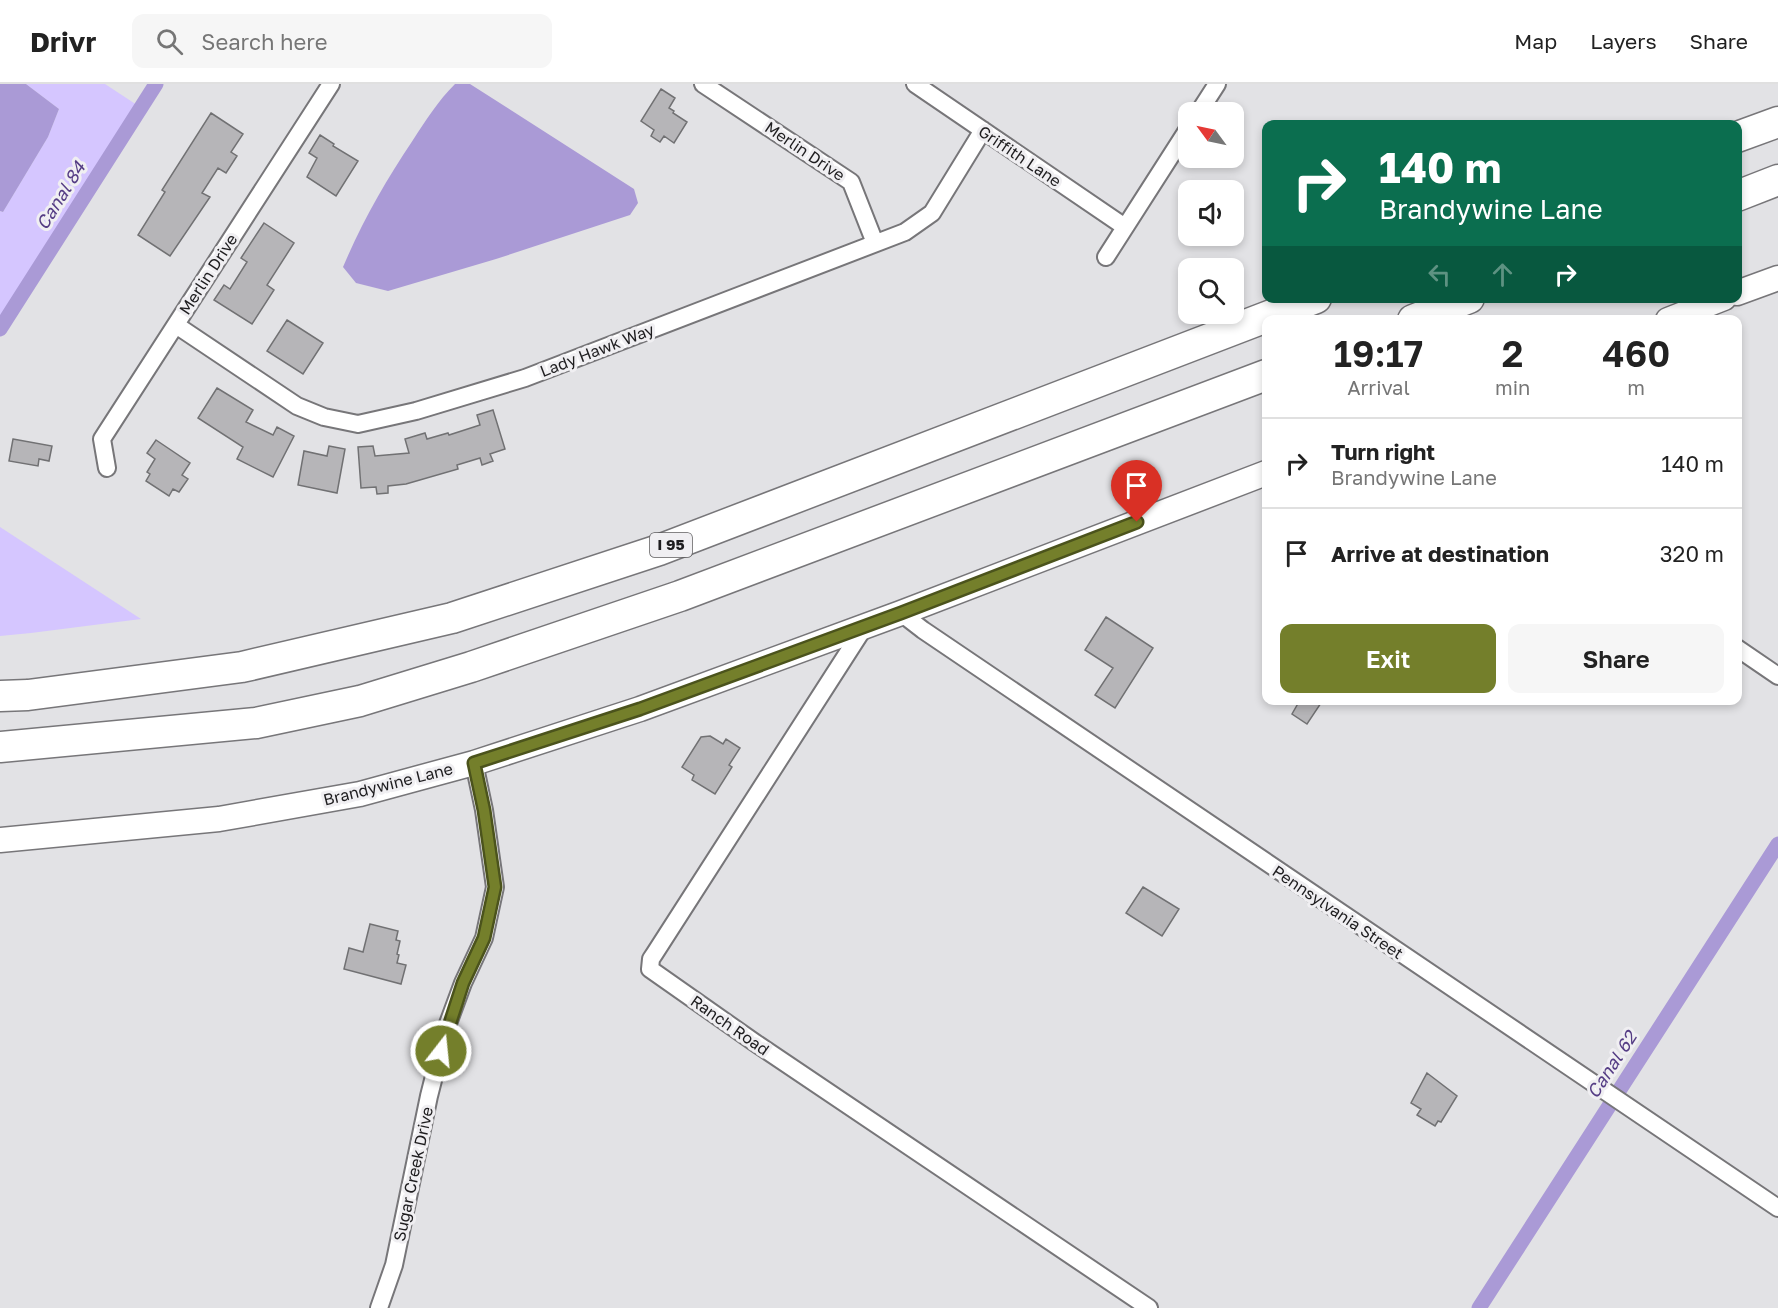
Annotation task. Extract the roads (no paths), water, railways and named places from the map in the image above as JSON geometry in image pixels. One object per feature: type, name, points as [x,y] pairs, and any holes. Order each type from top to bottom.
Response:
[{"type":"highway","points":[[1742,135],[1778,122]]},
{"type":"highway","points":[[1742,194],[1778,180]]},
{"type":"highway","name":"I 95","points":[[1272,315],[1303,303]]},
{"type":"highway","points":[[1426,315],[1456,303]]},
{"type":"highway","name":"I 95","points":[[0,696],[28,695],[242,667],[452,618],[659,550],[1262,319]]},
{"type":"highway","points":[[0,747],[256,723],[360,702],[680,596],[1262,377]]},
{"type":"street","name":"Merlin Drive","points":[[107,468],[102,439],[331,84]]},
{"type":"street","name":"Merlin Drive","points":[[703,84],[851,182],[875,243]]},
{"type":"street","name":"Griffith Lane","points":[[915,84],[1125,227]]},
{"type":"street","points":[[1205,102],[1217,84]]},
{"type":"street","name":"Lady Hawk Way","points":[[176,325],[297,406],[324,417],[358,424],[416,411],[525,378],[906,232],[932,213],[983,130]]},
{"type":"street","points":[[1106,257],[1178,145]]},
{"type":"street","points":[[1742,291],[1778,278]]},
{"type":"street","points":[[1681,315],[1711,303]]},
{"type":"street","name":"Brandywine Lane","points":[[0,840],[219,819],[360,794],[474,763],[640,709],[901,613],[1262,475]]},
{"type":"street","name":"Pennsylvania Street","points":[[901,613],[1778,1208]]},
{"type":"street","name":"Ranch Road","points":[[866,625],[661,943],[651,959],[650,969],[754,1042],[1149,1308]]},
{"type":"street","points":[[1742,651],[1778,676]]},
{"type":"street","name":"Sugar Creek Drive","points":[[379,1308],[394,1265],[429,1096],[446,1029],[463,983],[484,938],[495,887],[484,810],[474,763]]},
{"type":"waterway","name":"Canal 84","points":[[0,329],[156,84]]},
{"type":"waterway","name":"Canal 62","points":[[1479,1308],[1778,844]]}]
